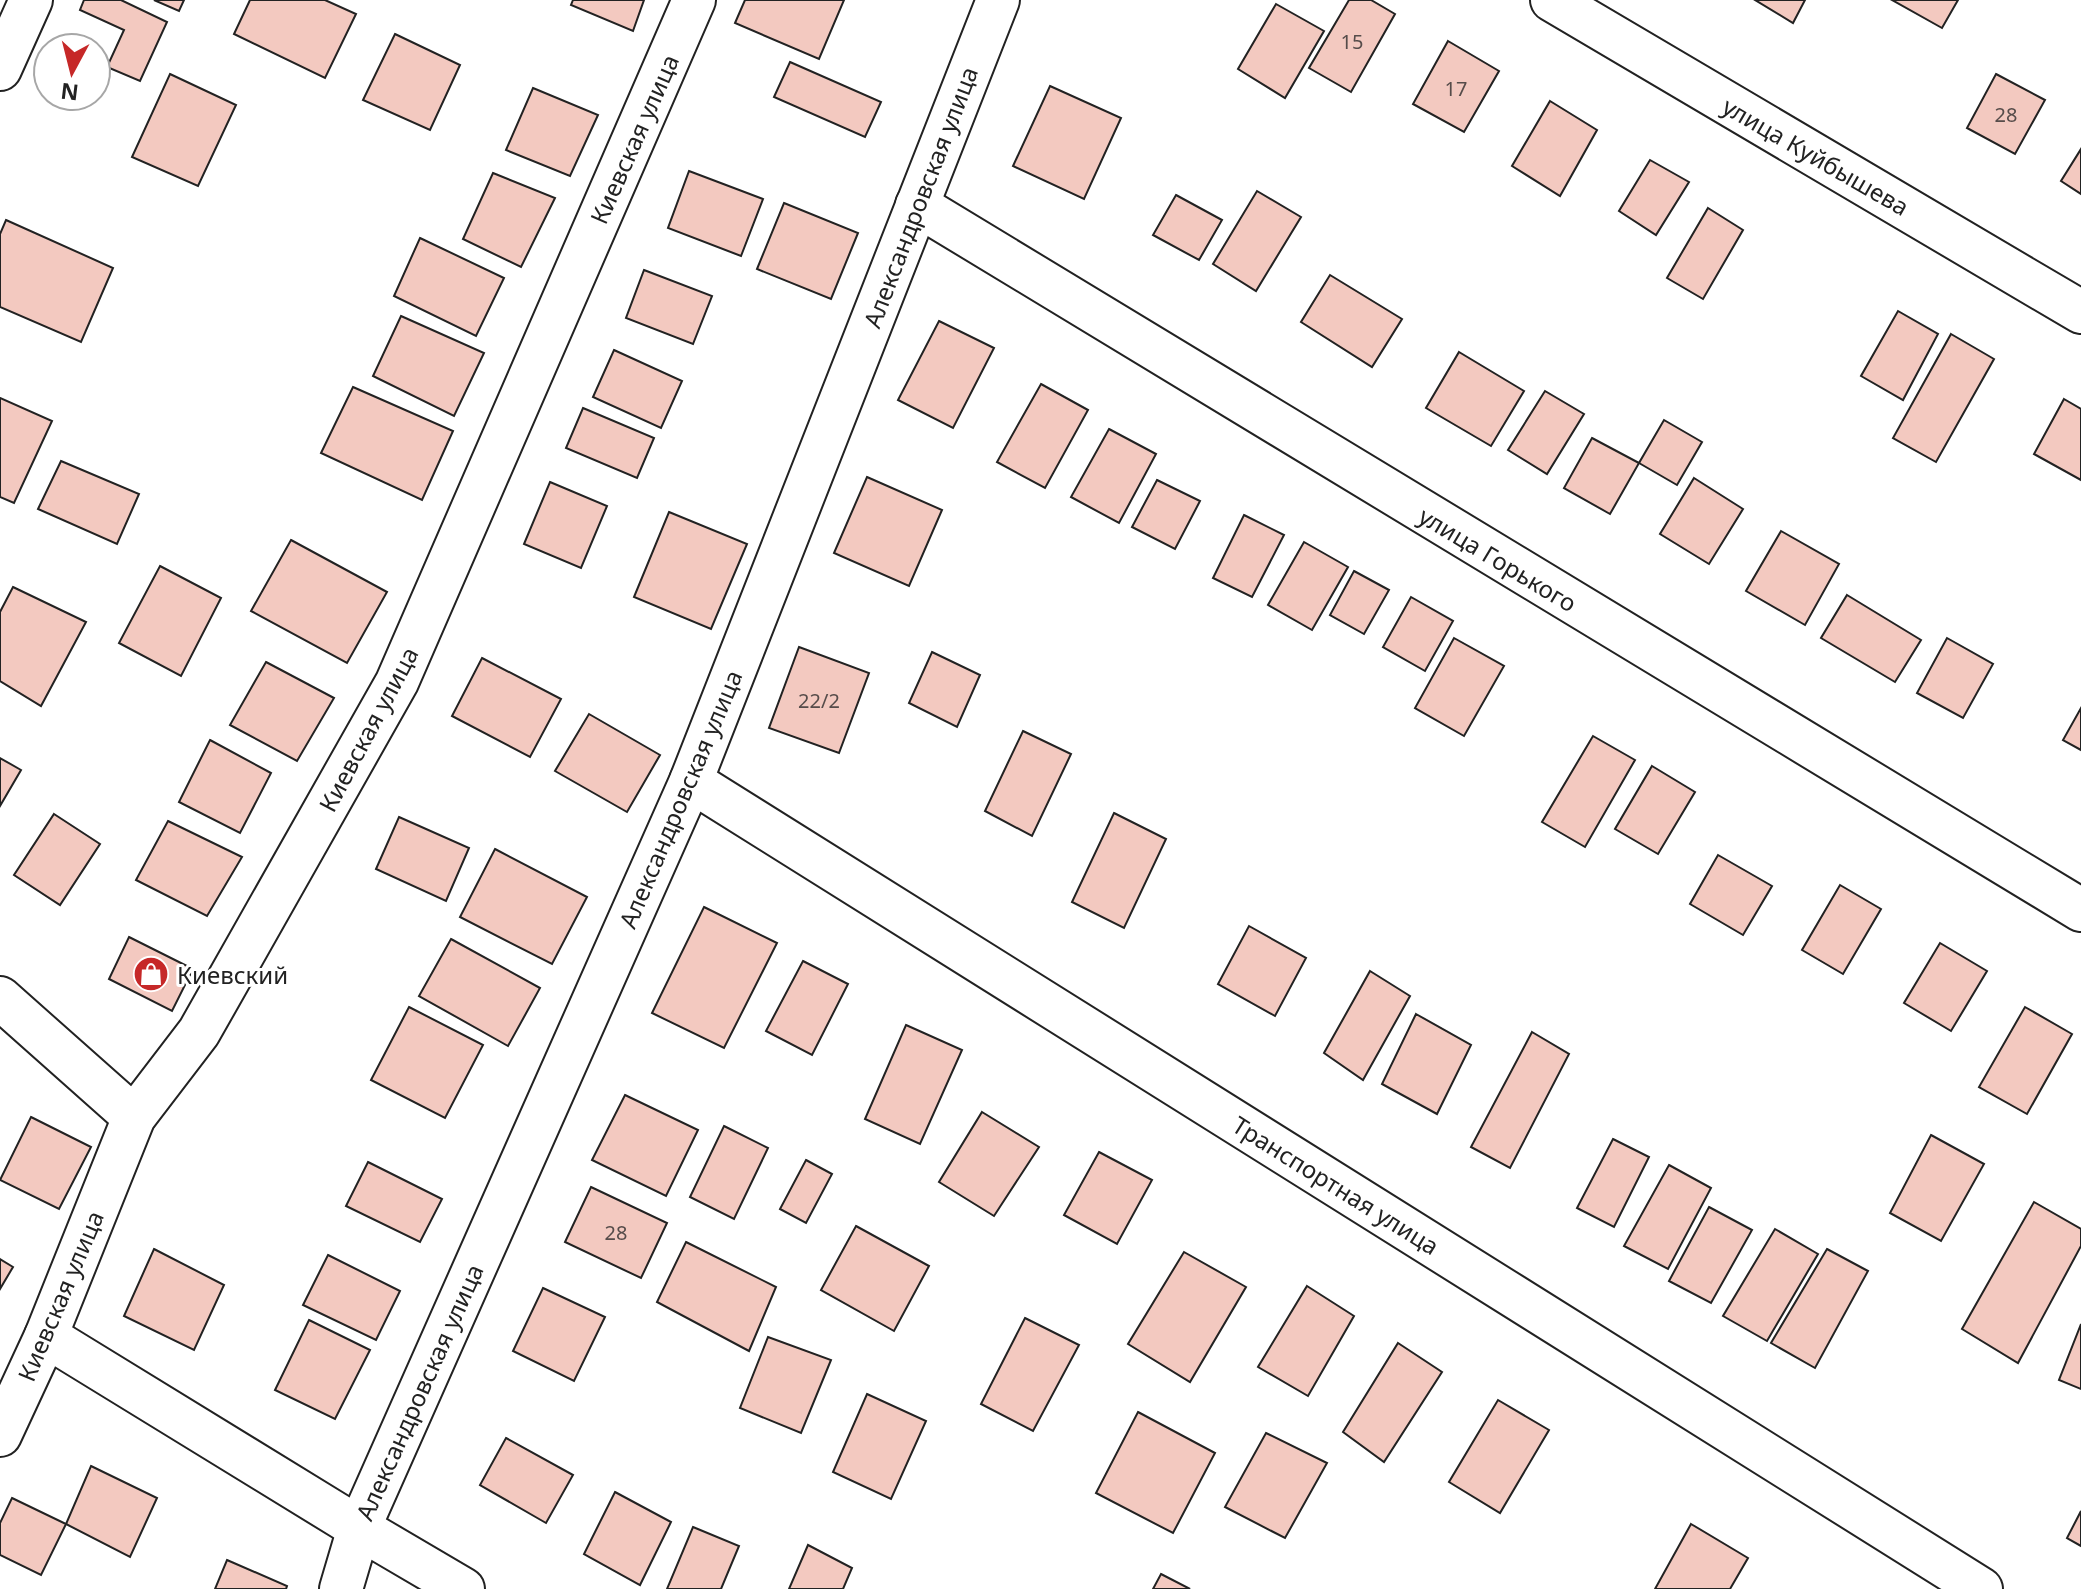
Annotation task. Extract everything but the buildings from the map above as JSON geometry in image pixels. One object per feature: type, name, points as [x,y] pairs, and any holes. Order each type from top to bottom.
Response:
[{"type":"street","points":[[0,69],[31,0]]},
{"type":"street","name":"Киевская улица","points":[[0,1435],[46,1336],[134,1117],[199,1032],[397,682],[694,0]]},
{"type":"street","name":"Александровская улица","points":[[341,1589],[359,1528],[691,781],[998,0]]},
{"type":"street","name":"улица Куйбышева","points":[[1552,0],[2081,312]]},
{"type":"street","name":"улица Горького","points":[[917,205],[2081,910]]},
{"type":"street","name":"Транспортная улица","points":[[691,781],[1981,1589]]},
{"type":"street","points":[[0,998],[134,1117]]},
{"type":"street","points":[[46,1336],[463,1589]]},
{"type":"place","name":"Киевский","points":[[151,974]]}]
